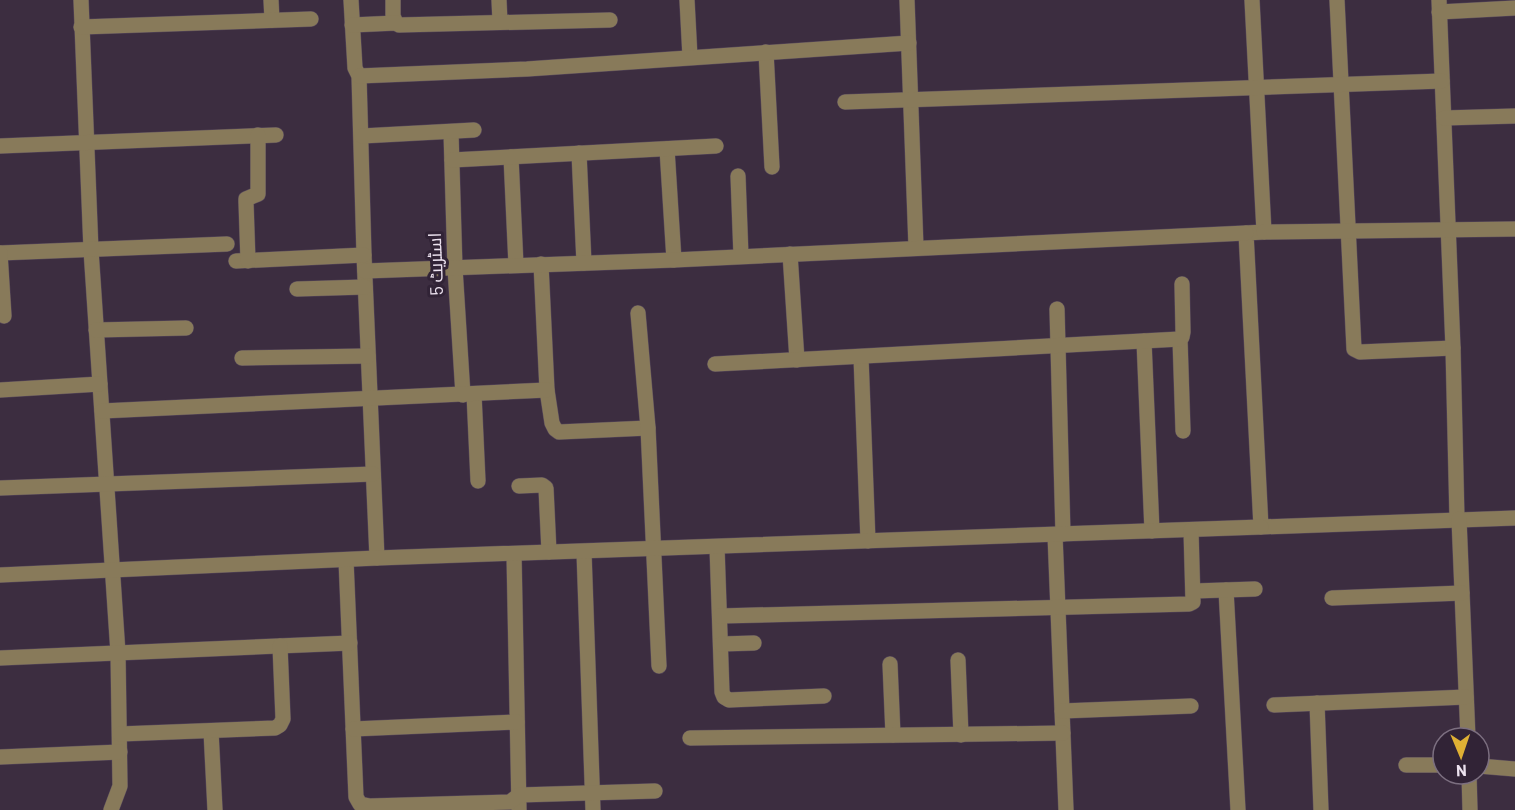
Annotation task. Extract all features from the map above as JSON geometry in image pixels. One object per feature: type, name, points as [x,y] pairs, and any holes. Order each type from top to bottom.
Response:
[{"type":"street","points":[[81,0],[91,250],[118,653],[120,786],[111,810]]},
{"type":"street","points":[[271,0],[272,20]]},
{"type":"street","points":[[351,0],[355,68],[359,76],[362,136],[365,287],[377,558]]},
{"type":"street","points":[[393,0],[393,16],[396,23]]},
{"type":"street","points":[[499,0],[500,22]]},
{"type":"street","points":[[687,0],[690,57]]},
{"type":"street","points":[[908,0],[916,247]]},
{"type":"street","points":[[1252,0],[1264,231]]},
{"type":"street","points":[[1337,0],[1354,349],[1360,352],[1452,348]]},
{"type":"street","points":[[1467,726],[1439,6],[1515,8]]},
{"type":"street","points":[[81,27],[310,19]]},
{"type":"street","points":[[352,24],[610,20]]},
{"type":"street","points":[[359,76],[527,69],[909,43]]},
{"type":"street","points":[[766,52],[772,166]]},
{"type":"street","points":[[845,102],[1442,81]]},
{"type":"street","points":[[1443,118],[1515,116]]},
{"type":"street","points":[[362,136],[474,130]]},
{"type":"street","name":"اسٹریٹ 5","points":[[451,132],[455,268],[478,481]]},
{"type":"street","points":[[258,135],[258,194],[246,199],[242,261],[364,255]]},
{"type":"street","points":[[0,146],[276,135]]},
{"type":"street","points":[[452,160],[716,146]]},
{"type":"street","points":[[667,149],[674,260]]},
{"type":"street","points":[[579,153],[584,263]]},
{"type":"street","points":[[511,157],[516,265]]},
{"type":"street","points":[[738,176],[741,256]]},
{"type":"street","points":[[365,271],[674,260],[1264,231],[1515,229]]},
{"type":"street","points":[[1246,233],[1261,527]]},
{"type":"street","points":[[4,316],[0,253],[227,244]]},
{"type":"street","points":[[790,254],[797,360]]},
{"type":"street","points":[[541,264],[547,390],[555,429],[559,432],[648,428]]},
{"type":"street","points":[[715,364],[1179,339],[1184,332],[1182,284]]},
{"type":"street","points":[[297,289],[365,287]]},
{"type":"street","points":[[1057,309],[1058,609],[1066,810]]},
{"type":"street","points":[[638,313],[648,428],[659,666]]},
{"type":"street","points":[[96,330],[186,328]]},
{"type":"street","points":[[1179,339],[1183,431]]},
{"type":"street","points":[[1144,341],[1152,531]]},
{"type":"street","points":[[242,358],[368,356]]},
{"type":"street","points":[[861,357],[868,541]]},
{"type":"street","points":[[0,390],[100,384]]},
{"type":"street","points":[[102,411],[547,390]]},
{"type":"street","points":[[0,488],[373,474]]},
{"type":"street","points":[[519,486],[542,485],[546,488],[549,552]]},
{"type":"street","points":[[0,575],[377,558],[1515,518]]},
{"type":"street","points":[[720,616],[1189,604],[1193,602],[1194,591],[1191,530]]},
{"type":"street","points":[[717,547],[724,697],[729,700],[824,696]]},
{"type":"street","points":[[584,552],[593,810]]},
{"type":"street","points":[[514,554],[519,802]]},
{"type":"street","points":[[346,560],[356,797],[360,804],[436,807],[654,791]]},
{"type":"street","points":[[1194,591],[1255,589]]},
{"type":"street","points":[[1226,590],[1238,810]]},
{"type":"street","points":[[1332,598],[1462,593]]},
{"type":"street","points":[[0,657],[350,643]]},
{"type":"street","points":[[721,644],[754,643]]},
{"type":"street","points":[[120,734],[274,728],[280,725],[283,719],[280,646]]},
{"type":"street","points":[[958,660],[961,735]]},
{"type":"street","points":[[890,664],[893,735]]},
{"type":"street","points":[[1274,705],[1466,697]]},
{"type":"street","points":[[1317,703],[1321,810]]},
{"type":"street","points":[[1062,711],[1191,706]]},
{"type":"street","points":[[353,729],[517,722]]},
{"type":"street","points":[[211,730],[215,810]]},
{"type":"street","points":[[690,738],[1063,733]]},
{"type":"street","points":[[0,757],[120,752]]},
{"type":"street","points":[[1406,765],[1431,765]]},
{"type":"street","points":[[1491,767],[1515,769]]},
{"type":"street","points":[[1469,786],[1470,810]]}]
